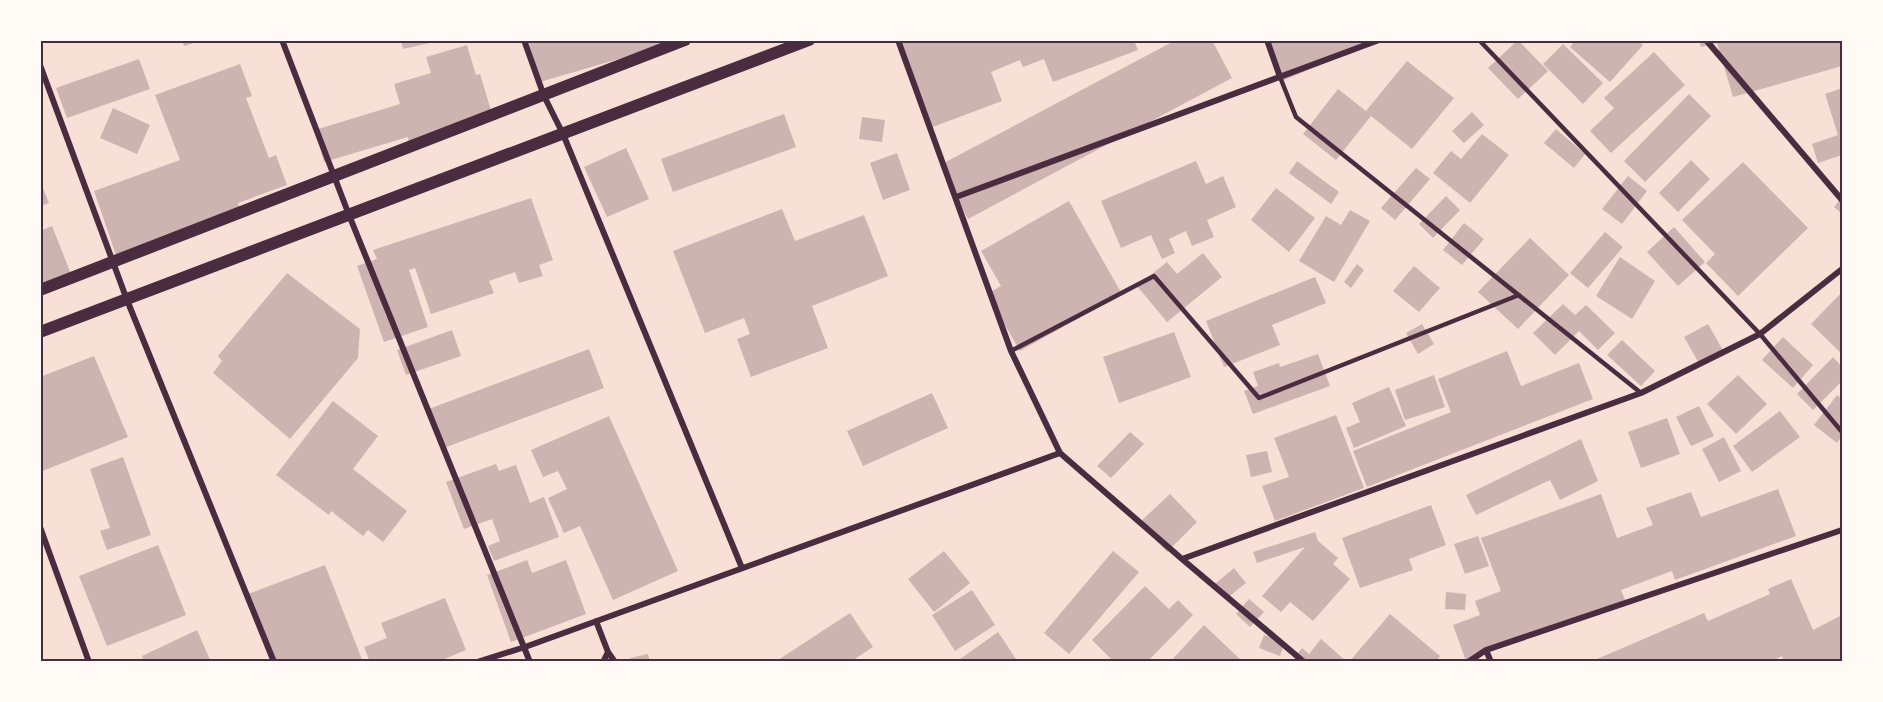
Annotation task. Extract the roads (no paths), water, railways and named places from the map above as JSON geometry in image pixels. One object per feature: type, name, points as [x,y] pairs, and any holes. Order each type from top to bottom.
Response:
[{"type":"main road","points":[[40,290],[685,40]]},
{"type":"main road","points":[[40,332],[809,40]]},
{"type":"street","points":[[282,40],[530,662]]},
{"type":"street","points":[[524,40],[544,96],[563,134],[742,568]]},
{"type":"street","points":[[898,40],[1011,351],[1060,453],[1301,661]]},
{"type":"street","points":[[1267,40],[1280,77]]},
{"type":"street","points":[[956,197],[1379,40]]},
{"type":"street","points":[[1706,40],[1842,200]]},
{"type":"street","points":[[40,65],[127,300],[274,662]]},
{"type":"street","points":[[1182,560],[1641,393],[1760,334],[1842,269]]},
{"type":"street","points":[[477,662],[525,647],[1060,453]]},
{"type":"street","points":[[40,526],[89,662]]},
{"type":"street","points":[[1468,662],[1486,650],[1842,530]]},
{"type":"street","points":[[596,621],[608,652],[615,662]]},
{"type":"street","points":[[1486,650],[1491,662]]},
{"type":"street","points":[[603,662],[608,652]]},
{"type":"lane","points":[[1479,40],[1760,334],[1842,432]]},
{"type":"lane","points":[[1280,77],[1296,117],[1641,393]]},
{"type":"lane","points":[[1011,351],[1154,276],[1259,398],[1519,295]]}]
